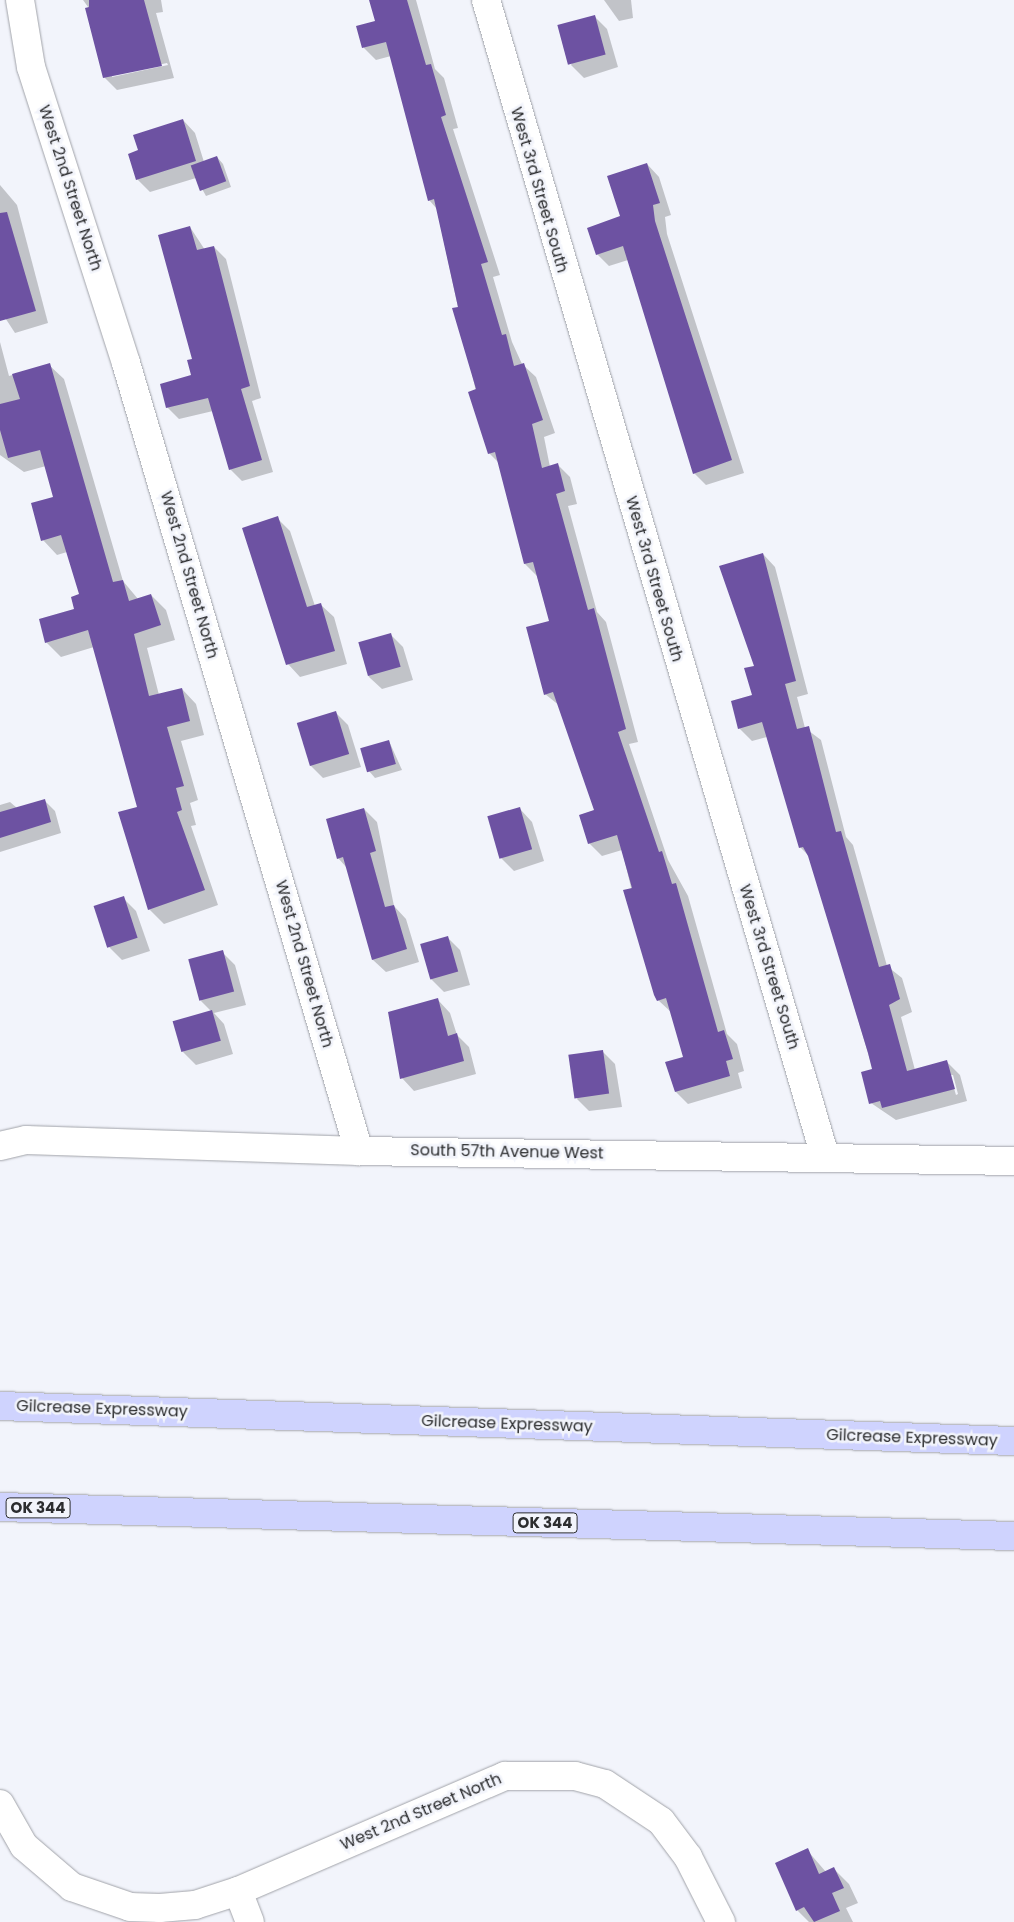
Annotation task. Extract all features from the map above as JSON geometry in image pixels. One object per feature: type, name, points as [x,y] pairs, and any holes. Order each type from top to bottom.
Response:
[{"type":"highway","name":"Gilcrease Expressway","points":[[0,1406],[1014,1441]]},
{"type":"highway","name":"OK 344","points":[[0,1506],[1014,1536]]},
{"type":"street","name":"West 2nd Street North","points":[[20,0],[31,67],[126,363],[359,1151]]},
{"type":"street","name":"West 3rd Street South","points":[[486,0],[825,1156]]},
{"type":"street","name":"South 57th Avenue West","points":[[0,1146],[26,1140],[359,1151],[825,1156],[1014,1161]]},
{"type":"street","name":"West 2nd Street North","points":[[0,1804],[24,1846],[48,1870],[98,1898],[130,1907],[160,1908],[196,1905],[238,1891],[482,1784],[505,1776],[541,1773],[605,1784],[661,1821],[688,1857],[720,1922]]},
{"type":"street","points":[[238,1891],[250,1922]]},
{"type":"building","points":[[89,0],[144,0],[162,66],[103,78],[85,8],[89,7]]},
{"type":"building","points":[[369,0],[407,0],[426,65],[431,64],[446,115],[441,117],[488,262],[481,264],[502,335],[506,334],[514,366],[524,363],[543,420],[532,424],[542,468],[558,463],[565,491],[556,494],[588,610],[594,608],[626,729],[618,732],[659,852],[662,851],[672,884],[676,883],[718,1032],[724,1030],[733,1059],[726,1061],[730,1076],[675,1092],[665,1062],[683,1057],[666,998],[657,1001],[654,995],[623,890],[632,888],[617,835],[588,844],[579,815],[594,810],[553,692],[544,695],[526,627],[549,621],[533,562],[524,564],[495,452],[488,454],[468,392],[476,389],[452,308],[458,307],[434,199],[428,201],[386,42],[362,48],[356,26],[375,21]]},
{"type":"building","points":[[595,15],[606,55],[568,65],[557,25]]},
{"type":"building","points":[[183,119],[196,161],[136,180],[128,154],[138,150],[133,135]]},
{"type":"building","points":[[217,156],[226,181],[200,191],[191,166]]},
{"type":"building","points":[[647,163],[660,203],[653,205],[655,221],[732,460],[693,474],[623,246],[596,255],[587,228],[620,216],[607,176]]},
{"type":"building","points":[[7,212],[36,311],[0,321],[0,213]]},
{"type":"building","points":[[190,226],[197,250],[214,246],[250,386],[241,389],[262,460],[229,470],[208,398],[166,408],[160,384],[191,375],[187,360],[192,359],[158,235]]},
{"type":"building","points":[[50,363],[113,582],[123,580],[129,601],[151,594],[161,625],[134,634],[149,696],[182,688],[190,721],[167,727],[184,786],[176,788],[182,810],[177,812],[205,890],[148,910],[118,812],[137,807],[88,630],[45,643],[39,619],[74,609],[71,597],[79,594],[61,535],[41,541],[31,503],[53,497],[40,450],[8,458],[0,430],[0,404],[20,399],[12,374]]},
{"type":"building","points":[[278,516],[307,607],[321,603],[335,651],[286,665],[242,528]]},
{"type":"building","points":[[763,553],[796,681],[785,684],[797,729],[809,726],[836,832],[841,831],[879,967],[890,964],[900,999],[889,1005],[907,1071],[947,1060],[955,1089],[882,1108],[880,1101],[869,1104],[861,1072],[872,1069],[808,856],[803,847],[799,848],[762,722],[738,729],[731,701],[752,695],[744,668],[754,666],[719,566]]},
{"type":"building","points":[[391,633],[401,667],[368,676],[358,642]]},
{"type":"building","points":[[336,711],[349,754],[310,766],[297,723]]},
{"type":"building","points":[[389,740],[396,764],[367,772],[360,748]]},
{"type":"building","points":[[45,799],[51,822],[0,838],[0,812]]},
{"type":"building","points":[[520,807],[532,849],[499,859],[487,816]]},
{"type":"building","points":[[364,808],[376,851],[370,853],[385,907],[394,905],[407,949],[372,960],[343,857],[337,859],[326,819]]},
{"type":"building","points":[[124,896],[138,938],[107,948],[94,906]]},
{"type":"building","points":[[448,936],[458,972],[430,980],[420,944]]},
{"type":"building","points":[[223,950],[234,992],[199,1001],[188,959]]},
{"type":"building","points":[[438,998],[448,1036],[457,1033],[464,1061],[400,1079],[388,1012]]},
{"type":"building","points":[[212,1010],[221,1041],[181,1052],[173,1021]]},
{"type":"building","points":[[603,1050],[609,1094],[574,1098],[568,1055]]},
{"type":"building","points":[[808,1848],[819,1874],[834,1867],[844,1888],[832,1893],[840,1911],[814,1922],[804,1907],[796,1911],[775,1863]]}]
